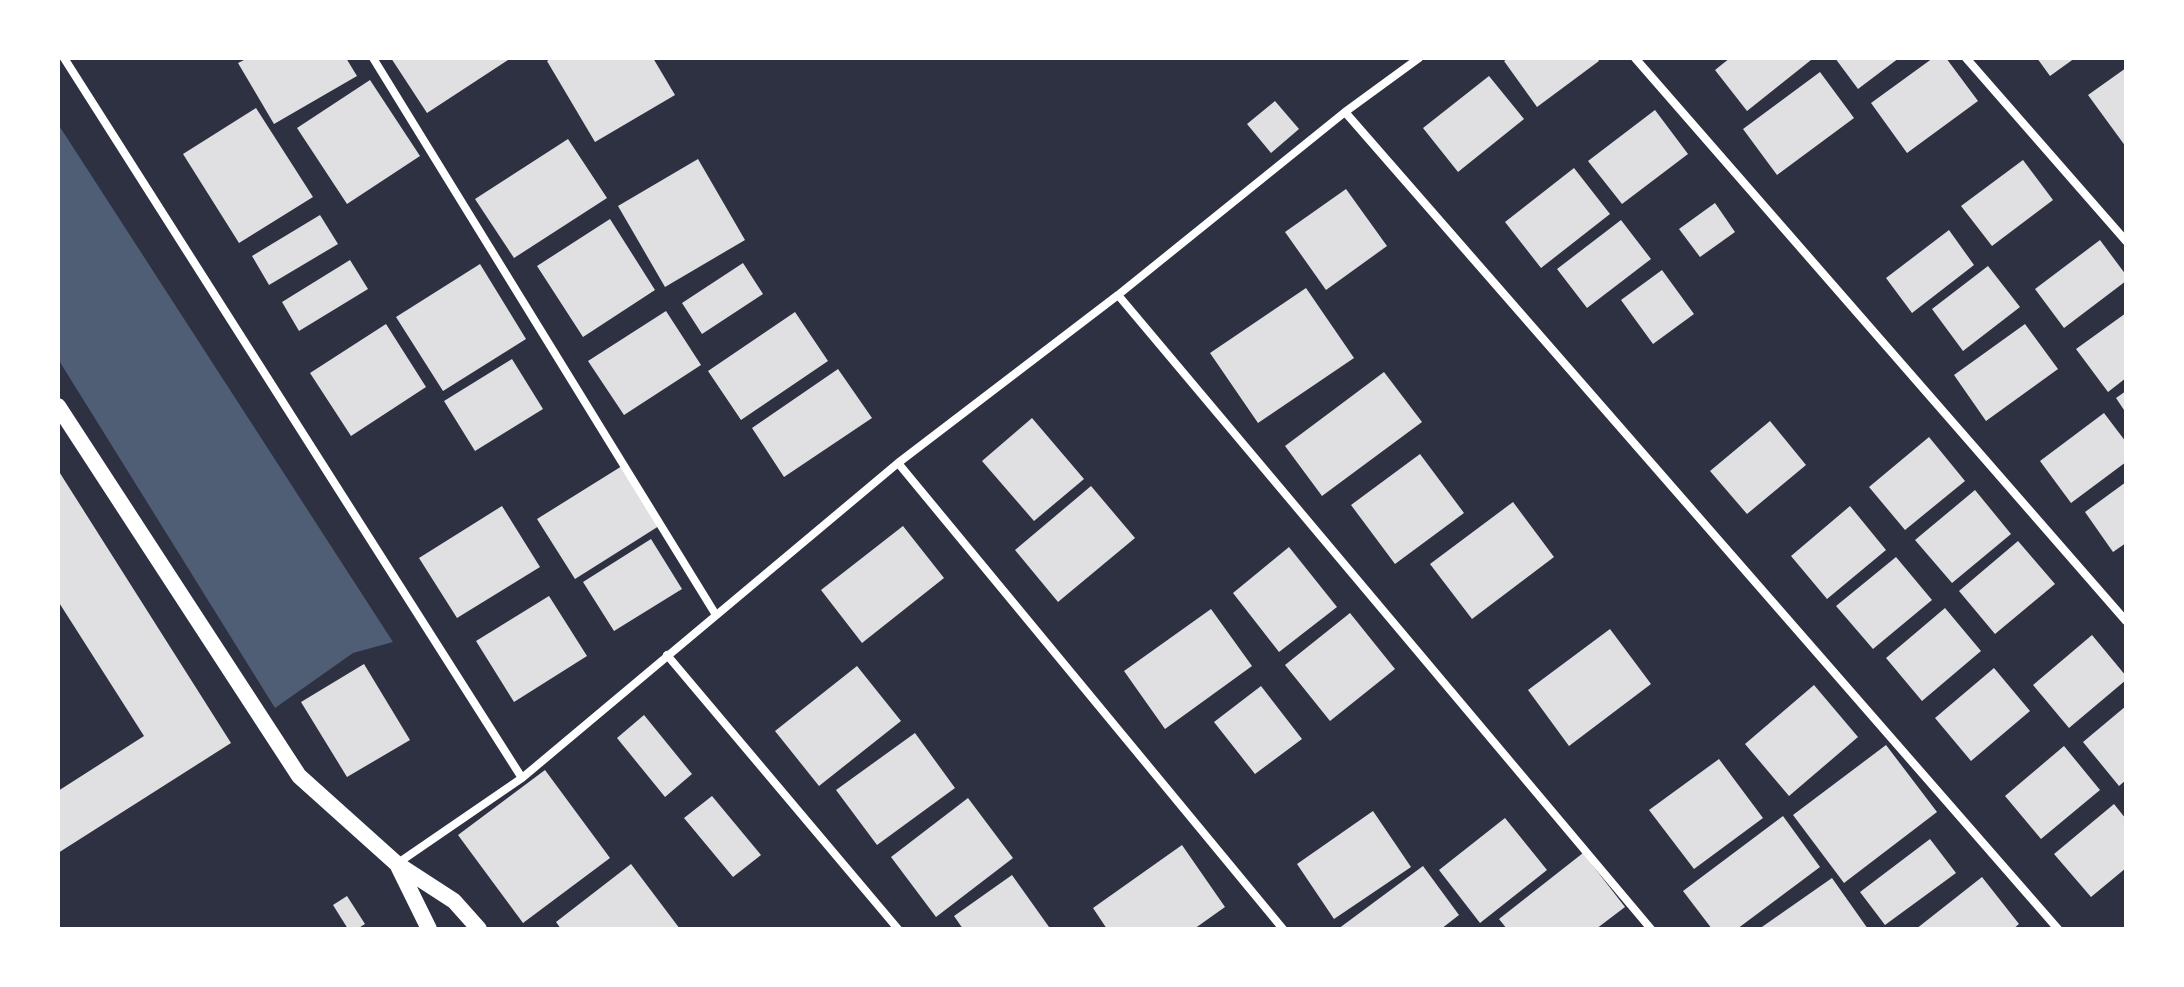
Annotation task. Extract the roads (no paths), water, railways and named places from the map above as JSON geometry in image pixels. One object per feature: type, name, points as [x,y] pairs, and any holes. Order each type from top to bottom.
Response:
[{"type":"main road","points":[[58,406],[299,776],[397,864],[454,901],[479,929]]},
{"type":"main road","points":[[397,864],[429,929]]},
{"type":"street","points":[[64,58],[522,778]]},
{"type":"street","points":[[373,58],[716,615]]},
{"type":"street","points":[[397,864],[522,778],[898,463],[1118,295],[1345,112],[1419,58]]},
{"type":"street","points":[[1635,58],[2126,621]]},
{"type":"street","points":[[1966,58],[2126,241]]},
{"type":"street","points":[[1345,112],[2058,929]]},
{"type":"street","points":[[1118,295],[1651,929]]},
{"type":"street","points":[[898,463],[1283,929]]},
{"type":"street","points":[[667,655],[898,929]]},
{"type":"water","points":[[58,124],[393,642],[353,653],[275,708],[58,359]]}]
